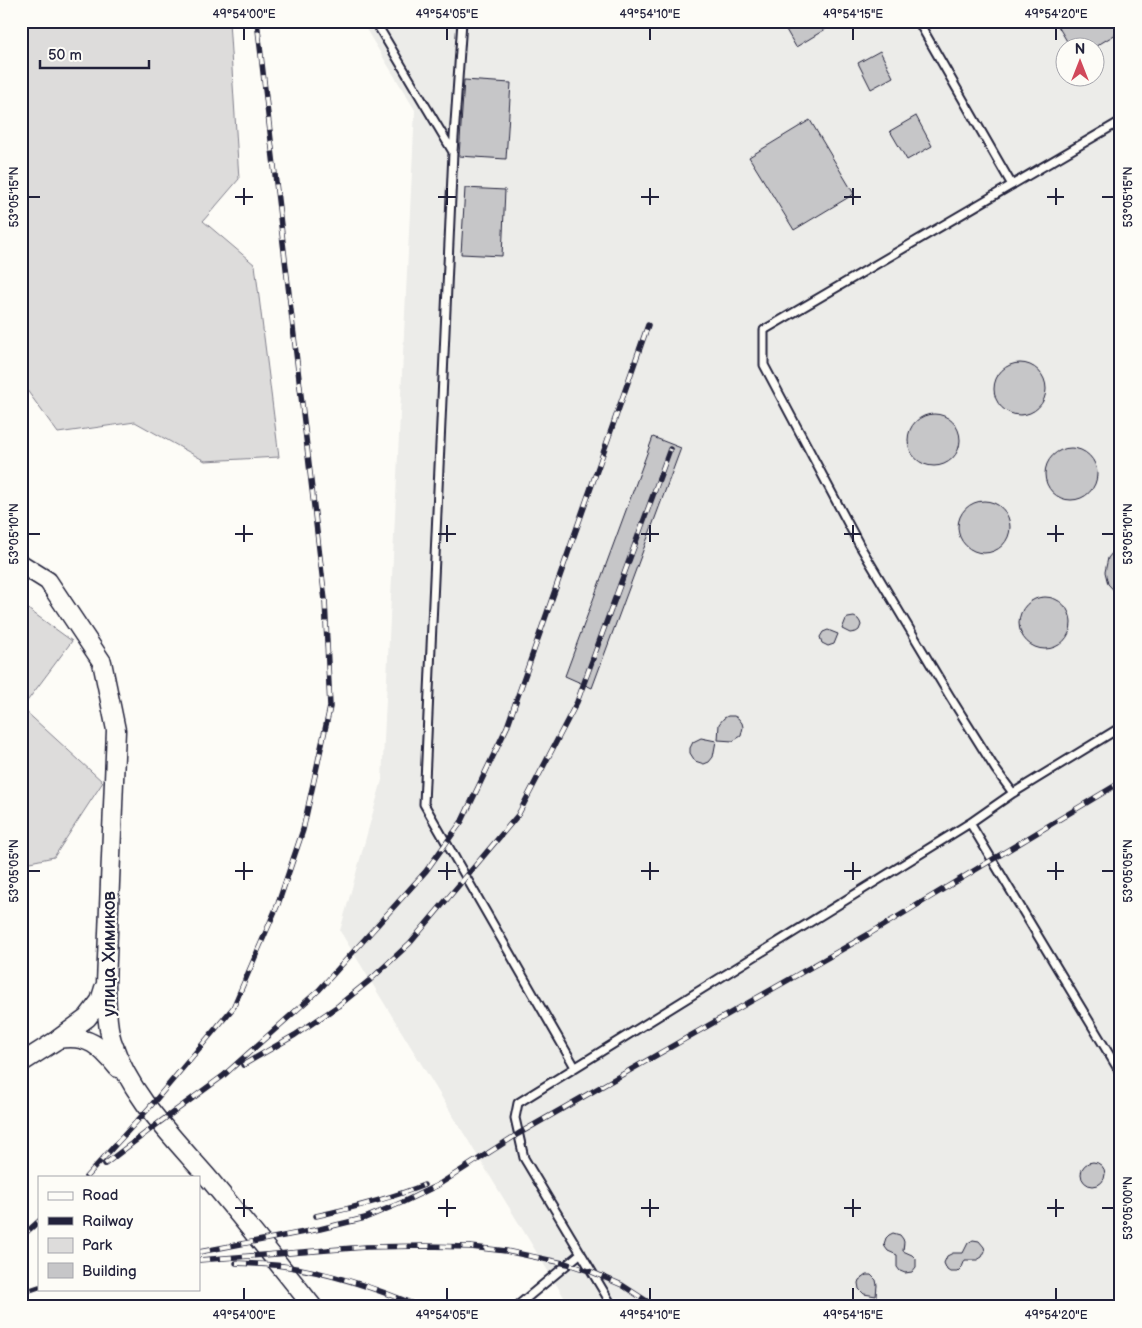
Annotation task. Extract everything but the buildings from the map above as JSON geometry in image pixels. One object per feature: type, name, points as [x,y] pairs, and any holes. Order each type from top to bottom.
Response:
[{"type":"street","name":"улица Химиков","points":[[21,564],[48,581],[102,662],[116,730],[106,984],[108,1022],[120,1061],[132,1085],[160,1122],[261,1241],[313,1307]]},
{"type":"street","points":[[21,1062],[57,1040],[87,1018],[100,1001],[106,984]]},
{"type":"street","points":[[57,1040],[70,1037],[95,1044],[109,1057],[132,1085]]},
{"type":"lane","points":[[375,21],[453,152]]},
{"type":"lane","points":[[462,21],[453,152],[424,804],[575,1067]]},
{"type":"lane","points":[[918,21],[1012,185]]},
{"type":"lane","points":[[1013,793],[996,770],[954,703],[860,546],[764,364],[764,330],[1121,121]]},
{"type":"lane","points":[[613,1307],[524,1158],[515,1118],[518,1103],[970,823],[1013,793],[1121,727]]},
{"type":"lane","points":[[970,823],[1121,1074]]},
{"type":"lane","points":[[516,1307],[581,1253]]},
{"type":"shaded area","points":[[361,21],[1121,21],[1121,1307],[570,1307],[340,931],[382,780],[415,110]]},
{"type":"green space","points":[[21,21],[229,21],[239,179],[203,221],[255,265],[279,457],[205,461],[135,422],[58,433],[21,382]]},
{"type":"green space","points":[[21,604],[72,641],[22,708],[103,782],[54,857],[25,863],[21,919]]},
{"type":"railway","points":[[87,1176],[149,1108],[233,1008],[278,904],[303,830],[330,707],[325,600],[257,21]]},
{"type":"railway","points":[[105,1164],[223,1076],[319,990],[426,871],[462,821],[507,727],[648,325]]},
{"type":"railway","points":[[243,1065],[295,1035],[338,1006],[370,980],[410,943],[518,815],[577,702],[670,449]]},
{"type":"railway","points":[[200,1252],[320,1229],[365,1218],[438,1185],[518,1134],[869,934],[1121,782]]},
{"type":"railway","points":[[316,1216],[370,1203],[424,1185]]},
{"type":"railway","points":[[21,1237],[38,1222]]},
{"type":"railway","points":[[200,1260],[366,1247],[471,1247],[506,1251],[568,1264],[622,1285],[656,1307]]},
{"type":"railway","points":[[236,1263],[283,1266],[336,1277],[420,1307]]},
{"type":"railway","points":[[21,1293],[38,1287]]}]
